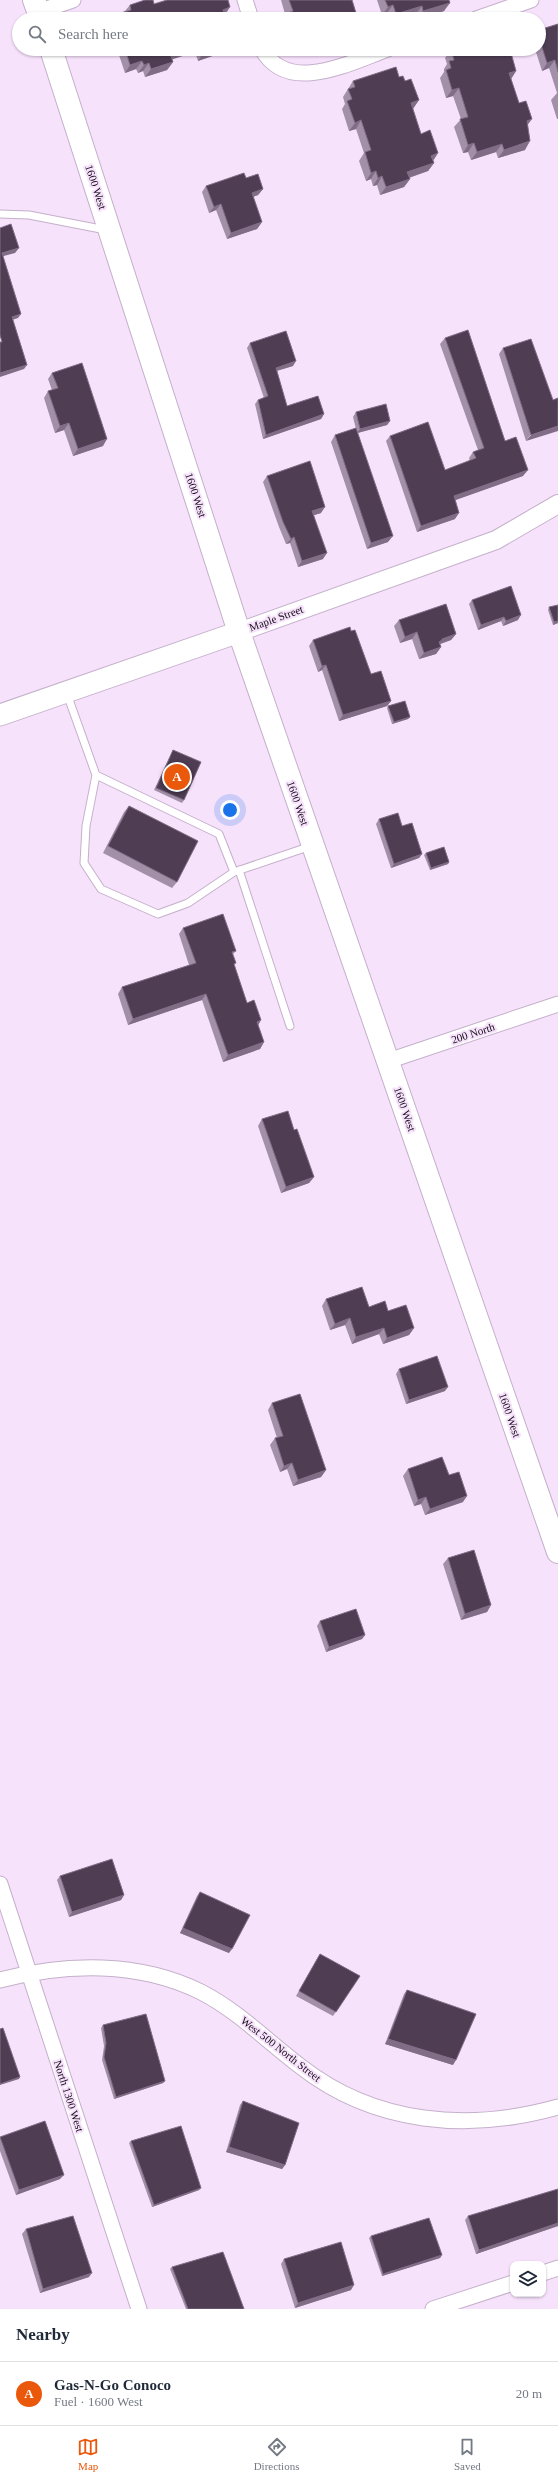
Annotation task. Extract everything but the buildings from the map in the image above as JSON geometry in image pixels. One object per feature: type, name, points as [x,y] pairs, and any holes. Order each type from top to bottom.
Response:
[{"type":"main road","name":"1600 West","points":[[53,56],[239,632],[558,1552]]},
{"type":"main road","name":"Maple Street","points":[[0,715],[239,632]]},
{"type":"street","points":[[38,10],[73,0]]},
{"type":"street","points":[[244,0],[248,12]]},
{"type":"street","points":[[496,12],[531,0]]},
{"type":"street","points":[[266,56],[279,68],[300,74],[320,72],[367,56]]},
{"type":"street","name":"Maple Street","points":[[239,632],[496,540],[553,507]]},
{"type":"street","name":"200 North","points":[[388,1061],[558,1004]]},
{"type":"street","name":"North 1300 West","points":[[0,1884],[139,2309]]},
{"type":"street","name":"West 500 North Street","points":[[0,1980],[29,1973],[70,1968],[97,1968],[144,1973],[182,1984],[220,2003],[238,2015],[301,2067],[323,2082],[365,2104],[404,2116],[452,2122],[477,2122],[524,2116],[558,2107]]},
{"type":"street","points":[[546,2272],[558,2268]]},
{"type":"street","points":[[433,2309],[510,2284]]},
{"type":"lane","points":[[0,214],[29,215],[110,231]]},
{"type":"lane","points":[[66,692],[96,775],[86,826],[84,863],[101,889],[158,914],[188,904],[237,871],[313,845]]},
{"type":"lane","points":[[96,775],[219,834],[237,871],[290,1026]]},
{"type":"place","name":"Gas-N-Go Conoco","points":[[177,777]]}]
